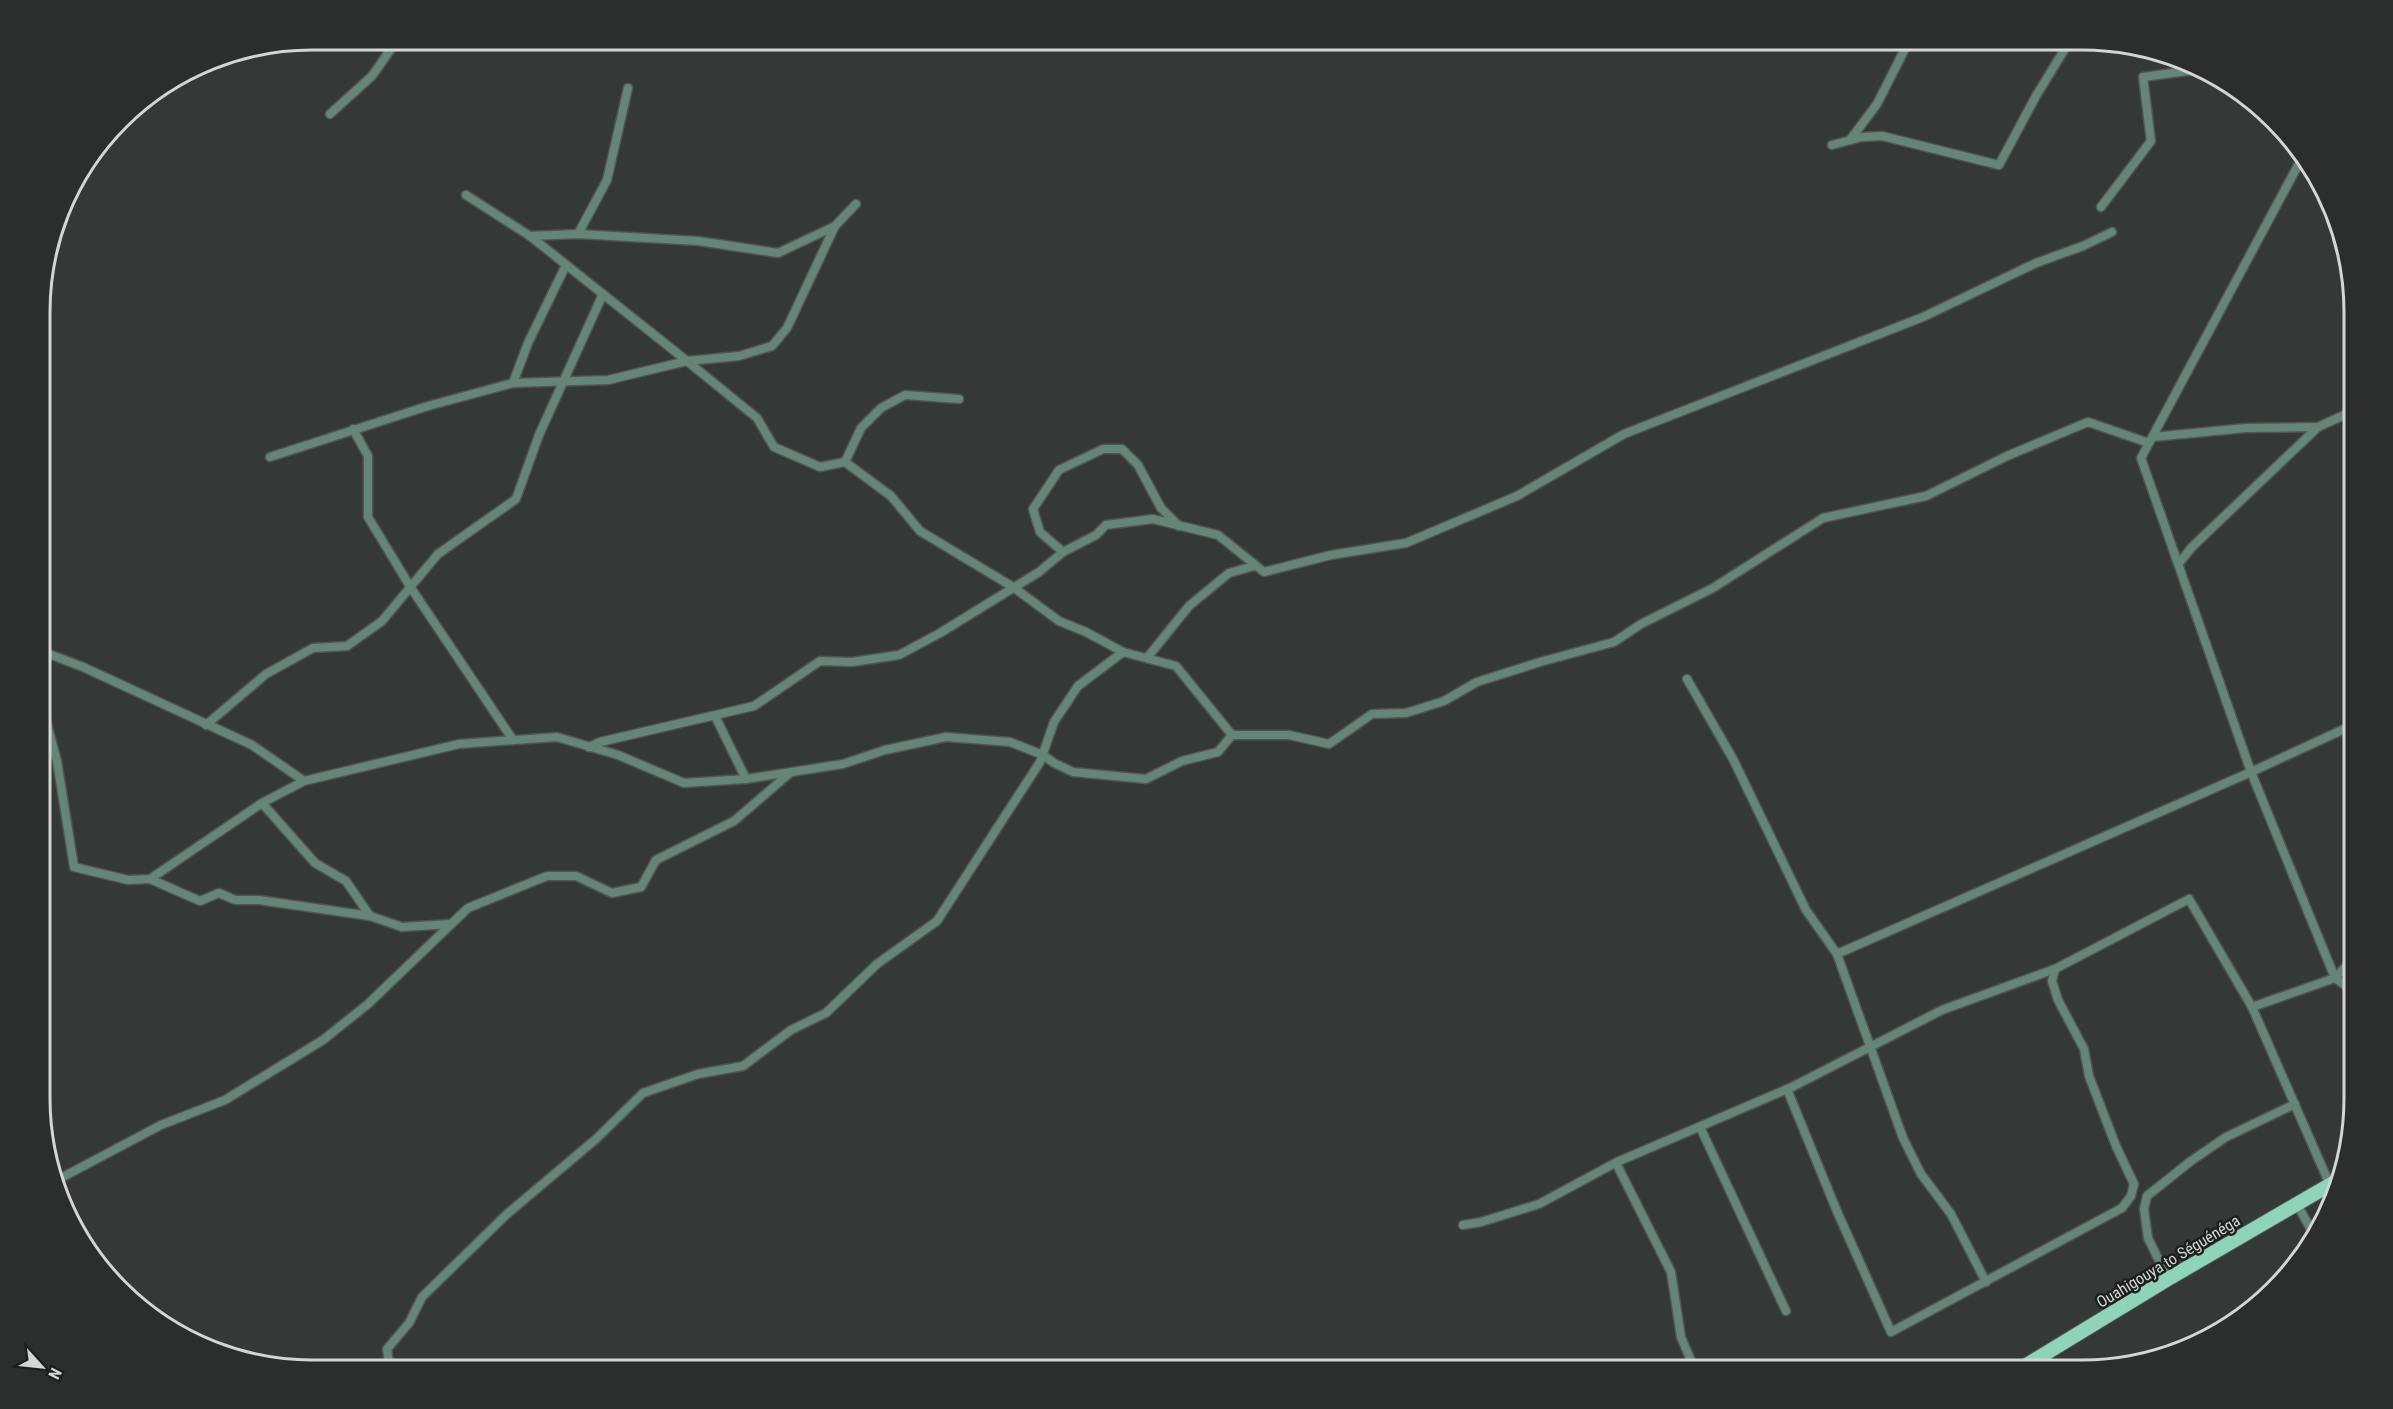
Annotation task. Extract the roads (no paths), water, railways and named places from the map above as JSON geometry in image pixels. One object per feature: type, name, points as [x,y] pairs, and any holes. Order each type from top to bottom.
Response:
[{"type":"main road","name":"Ouahigouya to Séguénéga","points":[[2036,1360],[2168,1279],[2328,1186]]},
{"type":"street","points":[[330,114],[372,76],[390,50]]},
{"type":"street","points":[[1850,140],[1877,104],[1904,50]]},
{"type":"street","points":[[1832,145],[1882,136],[1999,165],[2036,96],[2064,50]]},
{"type":"street","points":[[2101,207],[2151,141],[2143,77],[2186,71]]},
{"type":"street","points":[[578,234],[607,180],[628,88]]},
{"type":"street","points":[[2298,165],[2141,458],[2251,772],[2335,978],[2344,985]]},
{"type":"street","points":[[466,195],[530,236],[757,418],[774,447],[820,467],[845,462],[891,496],[920,531],[1013,587],[1059,621],[1086,632],[1123,652],[1176,666],[1232,735]]},
{"type":"street","points":[[270,457],[353,429],[513,383],[608,380],[687,361],[739,356],[772,346],[787,328],[835,226],[856,204]]},
{"type":"street","points":[[530,236],[578,234],[698,241],[778,253],[835,226]]},
{"type":"street","points":[[589,747],[600,742],[754,706],[820,661],[852,662],[898,655],[940,633],[1039,572],[1063,552],[1096,535],[1106,525],[1153,519],[1218,535],[1264,572],[1331,555],[1406,543],[1517,496],[1624,434],[1923,317],[2036,263],[2083,246],[2112,232]]},
{"type":"street","points":[[513,383],[528,343],[566,265]]},
{"type":"street","points":[[206,725],[266,674],[313,648],[347,646],[382,621],[438,554],[516,499],[539,435],[603,294]]},
{"type":"street","points":[[845,462],[861,428],[881,408],[904,395],[958,399]]},
{"type":"street","points":[[2179,563],[2192,547],[2319,427],[2344,415]]},
{"type":"street","points":[[1232,735],[1289,735],[1329,744],[1372,714],[1406,713],[1444,701],[1477,682],[1614,642],[1641,624],[1713,588],[1823,518],[1926,496],[2007,456],[2088,422],[2151,440],[2247,428],[2319,427]]},
{"type":"street","points":[[353,429],[368,456],[368,516],[411,588],[513,740]]},
{"type":"street","points":[[1063,552],[1040,532],[1033,508],[1059,470],[1103,448],[1122,449],[1138,465],[1161,508],[1180,526]]},
{"type":"street","points":[[1147,658],[1189,606],[1229,573],[1254,566]]},
{"type":"street","points":[[389,1360],[387,1349],[409,1323],[422,1297],[507,1214],[596,1139],[644,1093],[698,1074],[743,1066],[791,1030],[826,1013],[877,964],[937,921],[1043,755],[1054,722],[1078,686],[1123,652]]},
{"type":"street","points":[[50,654],[83,667],[252,745],[304,780]]},
{"type":"street","points":[[1687,679],[1733,759],[1806,910],[1837,954],[1899,1128],[1921,1174],[1951,1214],[1986,1282]]},
{"type":"street","points":[[715,716],[746,779]]},
{"type":"street","points":[[1837,954],[2344,729]]},
{"type":"street","points":[[50,735],[57,761],[74,867],[128,880],[150,879],[201,901],[219,893],[235,900],[259,900],[370,916],[402,927],[452,924]]},
{"type":"street","points":[[150,879],[262,803],[304,780],[459,744],[557,737],[618,755],[684,783],[746,779],[843,764],[885,750],[946,737],[1010,742],[1043,755],[1073,772],[1146,779],[1182,761],[1218,752],[1232,735]]},
{"type":"street","points":[[62,1177],[161,1125],[225,1100],[323,1040],[368,1004],[468,908],[547,876],[576,876],[612,893],[641,887],[656,860],[734,820],[791,772]]},
{"type":"street","points":[[262,803],[315,863],[346,881],[370,916]]},
{"type":"street","points":[[1463,1225],[1481,1222],[1539,1204],[1616,1163],[1787,1089],[1942,1010],[2055,969],[2189,899],[2252,1007],[2330,1181]]},
{"type":"street","points":[[2252,1007],[2335,978],[2344,968]]},
{"type":"street","points":[[1787,1089],[1891,1332],[2122,1208],[2131,1196],[2134,1184],[2116,1146],[2089,1076],[2084,1049],[2058,1000],[2052,981],[2055,969]]},
{"type":"street","points":[[2168,1279],[2148,1238],[2144,1209],[2147,1196],[2226,1137],[2295,1104]]},
{"type":"street","points":[[1700,1127],[1786,1311]]},
{"type":"street","points":[[1616,1163],[1671,1272],[1681,1337],[1691,1360]]},
{"type":"street","points":[[2131,1196],[2144,1209]]},
{"type":"street","points":[[2297,1204],[2309,1226]]}]
